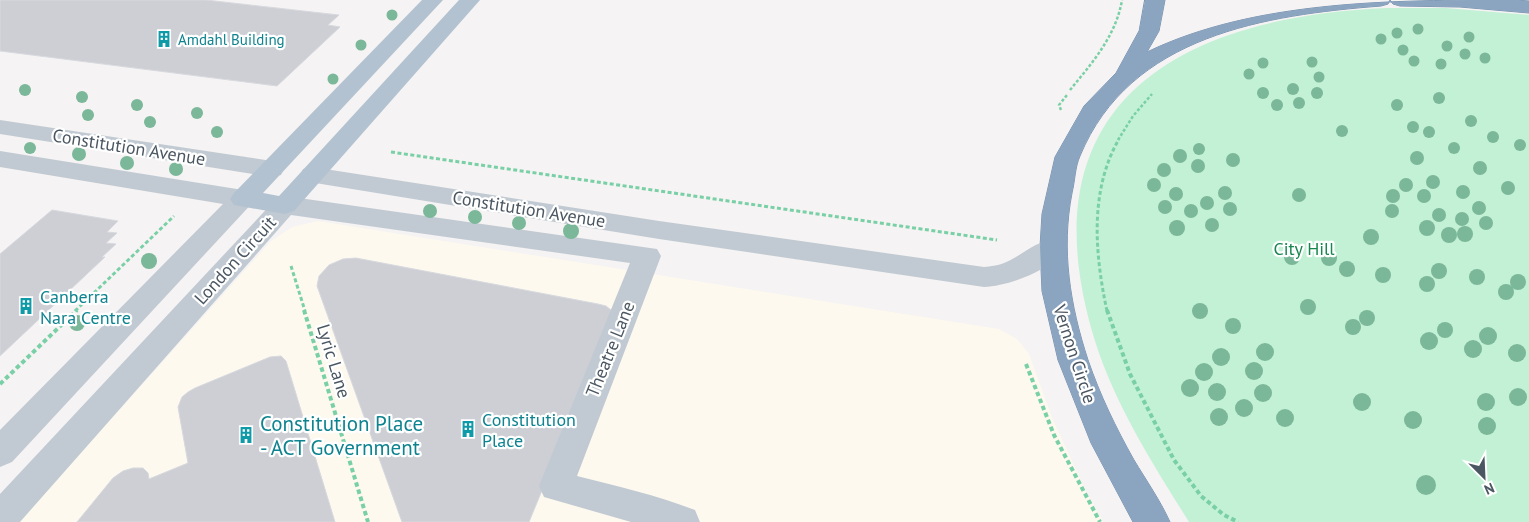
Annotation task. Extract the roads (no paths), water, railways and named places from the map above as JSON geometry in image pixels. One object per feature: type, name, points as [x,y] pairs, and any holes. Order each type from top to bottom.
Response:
[{"type":"highway","points":[[1123,78],[1149,31],[1155,0]]},
{"type":"highway","name":"Vernon Circle","points":[[1152,522],[1113,454],[1077,370],[1057,301],[1052,248],[1057,189],[1071,144],[1091,112],[1123,78],[1163,50],[1198,33],[1233,21],[1305,6],[1381,0]]},
{"type":"highway","points":[[1400,0],[1529,6]]},
{"type":"highway","points":[[1510,0],[1529,6]]},
{"type":"main road","name":"London Circuit","points":[[243,199],[433,0]]},
{"type":"main road","name":"London Circuit","points":[[284,205],[470,0]]},
{"type":"main road","name":"Constitution Avenue","points":[[272,169],[312,175]]},
{"type":"main road","name":"Constitution Avenue","points":[[243,199],[284,205]]},
{"type":"street","name":"Constitution Avenue","points":[[0,127],[272,169]]},
{"type":"street","name":"Constitution Avenue","points":[[0,159],[243,199]]},
{"type":"street","name":"Constitution Avenue","points":[[312,175],[659,230],[984,277],[995,277],[1012,272],[1052,248]]},
{"type":"street","name":"London Circuit","points":[[0,452],[243,199]]},
{"type":"street","name":"Constitution Avenue","points":[[284,205],[647,256]]},
{"type":"street","name":"London Circuit","points":[[0,519],[284,205]]},
{"type":"street","name":"Theatre Lane","points":[[647,256],[556,486],[644,509],[682,522]]},
{"type":"place","name":"Amdahl Building","points":[[164,39]]},
{"type":"place","name":"Canberra Nara Centre","points":[[26,306]]},
{"type":"place","name":"Constitution Place","points":[[468,429]]},
{"type":"place","name":"Constitution Place - ACT Government","points":[[246,435]]},
{"type":"park label","name":"City Hill","points":[[1304,248]]}]
